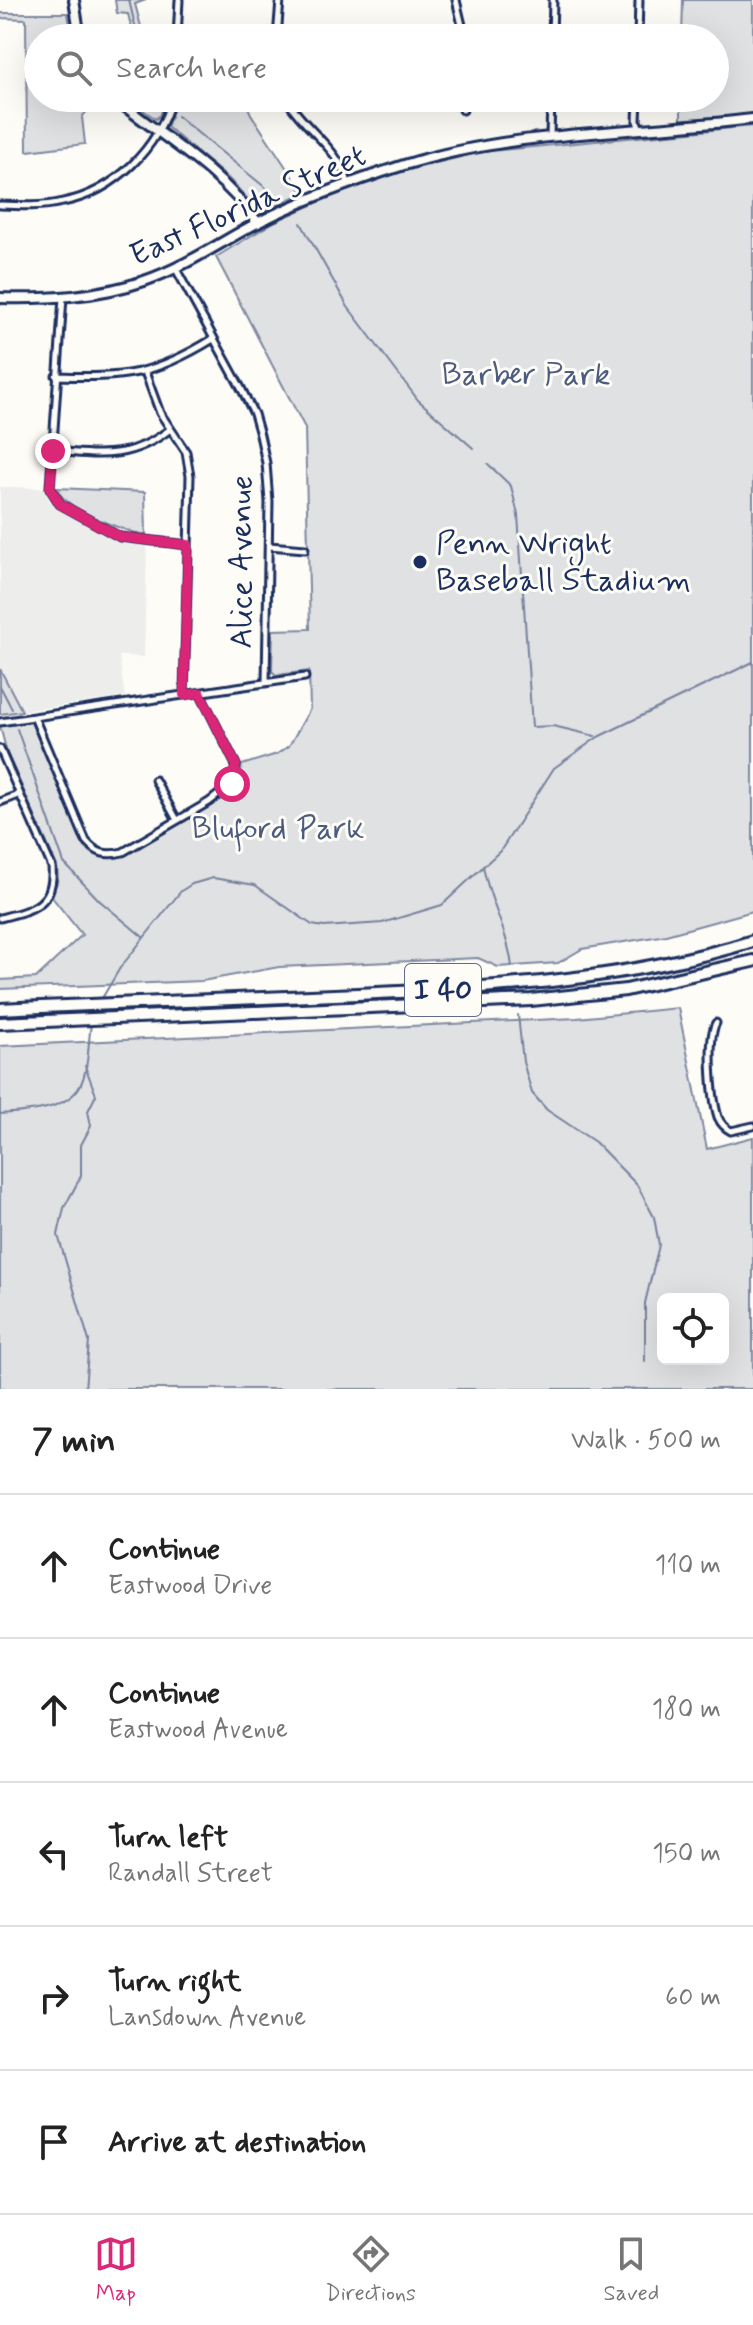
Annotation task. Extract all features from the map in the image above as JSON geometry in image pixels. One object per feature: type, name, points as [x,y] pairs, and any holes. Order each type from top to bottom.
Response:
[{"type":"highway","name":"I 40","points":[[0,1009],[503,988],[628,971],[722,951],[753,941]]},
{"type":"highway","name":"I 40","points":[[0,1023],[531,1000],[626,990],[753,961]]},
{"type":"main road","points":[[74,0],[78,24]]},
{"type":"main road","points":[[132,112],[195,157],[258,223]]},
{"type":"main road","name":"East Florida Street","points":[[0,298],[63,297],[107,291],[176,269],[258,223],[348,183],[462,150],[550,137],[753,119]]},
{"type":"street","points":[[178,24],[179,0]]},
{"type":"street","points":[[278,24],[280,0]]},
{"type":"street","points":[[456,0],[462,24]]},
{"type":"street","points":[[552,24],[553,0]]},
{"type":"street","points":[[638,24],[639,0]]},
{"type":"street","points":[[0,205],[35,206],[66,202],[117,178],[136,162],[168,112]]},
{"type":"street","points":[[298,112],[344,166],[348,183]]},
{"type":"street","points":[[550,137],[551,112]]},
{"type":"street","points":[[637,112],[640,129]]},
{"type":"street","name":"Alice Avenue","points":[[176,269],[254,414],[260,435],[269,502],[266,683]]},
{"type":"street","points":[[63,297],[50,488],[60,504],[120,537],[188,545]]},
{"type":"street","points":[[56,376],[106,378],[145,372],[172,362],[213,339]]},
{"type":"street","points":[[145,372],[152,394],[186,452],[190,476],[184,695]]},
{"type":"street","points":[[53,451],[119,454],[154,441],[170,429]]},
{"type":"street","points":[[269,546],[305,549]]},
{"type":"street","points":[[0,722],[305,677]]},
{"type":"street","points":[[34,717],[86,841],[93,850],[102,854],[123,852],[225,792],[236,775],[236,765],[200,693]]},
{"type":"street","points":[[0,749],[52,867],[53,882],[49,894],[41,903],[25,912],[0,918]]},
{"type":"street","points":[[155,780],[177,820]]},
{"type":"street","points":[[0,802],[18,795]]},
{"type":"street","points":[[716,1023],[711,1031],[710,1044],[719,1119],[731,1131],[753,1126]]},
{"type":"shaded area","points":[[0,487],[46,488],[49,500],[58,509],[125,543],[147,546],[144,657],[119,656],[125,697],[22,711],[0,669]]},
{"type":"green space","points":[[115,0],[146,0],[135,4],[140,24],[130,24],[128,14],[117,13]]},
{"type":"green space","points":[[683,0],[753,0],[753,114],[681,120],[681,112],[729,112],[729,24],[682,24]]},
{"type":"green space","points":[[1,13],[68,13],[70,24],[26,24],[26,19],[0,18]]},
{"type":"green space","points":[[27,112],[86,112],[82,117],[85,144],[27,151]]},
{"type":"green space","points":[[146,112],[162,112],[156,119]]},
{"type":"green space","points":[[172,112],[250,112],[303,193],[259,211],[229,179],[167,127]]},
{"type":"green space","name":"Barber Park","points":[[753,126],[753,911],[666,935],[582,949],[558,963],[498,967],[478,958],[279,967],[202,981],[0,989],[0,980],[36,978],[82,935],[52,897],[58,879],[57,866],[7,753],[0,726],[31,722],[83,844],[92,852],[111,858],[152,840],[233,791],[242,765],[277,754],[289,746],[310,709],[309,671],[276,675],[272,671],[273,630],[310,629],[305,428],[216,257],[274,222],[343,191],[397,173],[480,152]]},
{"type":"green space","points":[[57,488],[145,492],[146,535],[82,511],[70,504]]},
{"type":"green space","points":[[0,669],[22,711],[0,714]]},
{"type":"green space","points":[[678,1008],[707,1149],[753,1137],[753,1389],[0,1389],[0,1046],[577,1018]]},
{"type":"waterway","points":[[129,0],[135,24]]},
{"type":"waterway","points":[[177,116],[277,197]]},
{"type":"waterway","points":[[301,223],[348,307],[418,400],[473,448]]},
{"type":"waterway","points":[[488,464],[511,486],[518,515],[532,727],[553,726],[595,736]]},
{"type":"waterway","points":[[101,1000],[120,968],[181,891],[213,878],[255,885],[312,925],[324,927],[382,923],[442,905],[501,850],[554,768],[598,737],[753,662]]},
{"type":"waterway","points":[[0,686],[12,709]]},
{"type":"waterway","points":[[17,729],[64,863],[100,901],[143,937]]},
{"type":"waterway","points":[[483,866],[512,967]]},
{"type":"waterway","points":[[518,1015],[523,1062],[532,1093],[547,1110],[595,1142],[637,1185],[654,1217],[659,1245],[645,1303],[645,1361]]},
{"type":"waterway","points":[[0,1114],[44,1109],[74,1094],[85,1072],[91,1024]]},
{"type":"waterway","points":[[85,1066],[96,1095],[88,1111],[91,1126],[81,1145],[81,1176],[64,1208],[58,1235],[89,1341],[85,1389]]},
{"type":"place","name":"Penn Wright Baseball Stadium","points":[[420,562]]},
{"type":"route","points":[[53,451],[50,488],[60,504],[120,537],[188,545],[184,695],[200,693],[236,765],[232,784]]},
{"type":"park label","name":"Bluford Park","points":[[278,829]]}]
